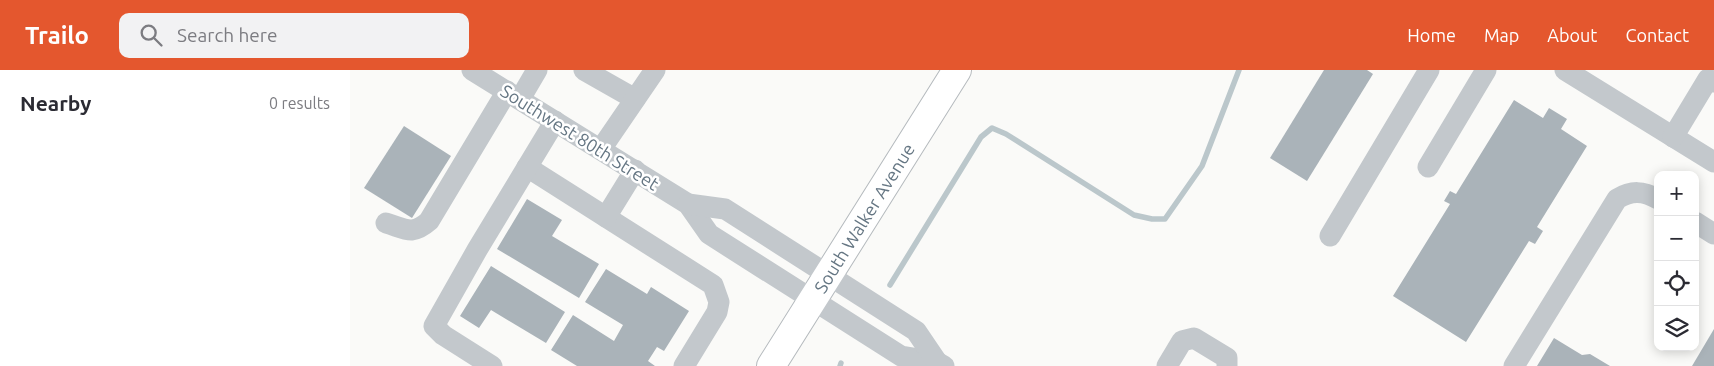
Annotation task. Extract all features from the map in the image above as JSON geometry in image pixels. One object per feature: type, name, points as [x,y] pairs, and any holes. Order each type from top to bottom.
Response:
[{"type":"main road","name":"South Walker Avenue","points":[[771,366],[957,70]]},
{"type":"street","name":"Southwest 80th Street","points":[[472,70],[688,204],[708,234],[901,356],[940,364]]},
{"type":"street","points":[[386,223],[410,231],[419,229],[429,221],[513,96],[537,70]]},
{"type":"street","points":[[584,70],[635,99]]},
{"type":"street","points":[[600,149],[655,70]]},
{"type":"street","points":[[1330,236],[1429,70]]},
{"type":"street","points":[[1428,167],[1486,70]]},
{"type":"street","points":[[1565,70],[1714,162]]},
{"type":"street","points":[[1673,137],[1712,77]]},
{"type":"street","points":[[492,366],[443,335],[434,326],[554,121]]},
{"type":"street","points":[[527,167],[713,285],[718,302],[717,312],[684,366]]},
{"type":"street","points":[[606,217],[635,170]]},
{"type":"street","points":[[1514,366],[1617,199],[1628,192],[1643,192],[1654,197]]},
{"type":"street","name":"Southwest 80th Street","points":[[688,204],[725,209],[916,331],[940,364]]},
{"type":"street","points":[[1699,225],[1714,234]]},
{"type":"street","points":[[1167,366],[1182,341],[1194,338],[1227,358],[1227,366]]},
{"type":"building","points":[[1324,70],[1367,70],[1373,74],[1307,181],[1270,158]]},
{"type":"building","points":[[1514,100],[1543,118],[1549,108],[1567,119],[1561,129],[1587,146],[1537,227],[1543,231],[1535,244],[1529,241],[1466,342],[1393,296],[1450,204],[1444,201],[1450,191],[1456,194]]},
{"type":"building","points":[[404,126],[451,156],[412,218],[364,188]]},
{"type":"building","points":[[527,199],[562,220],[552,236],[599,264],[579,298],[497,249]]},
{"type":"building","points":[[491,266],[565,312],[546,343],[491,310],[479,328],[460,316]]},
{"type":"building","points":[[606,269],[647,294],[651,287],[689,311],[664,351],[657,347],[648,361],[655,366],[577,366],[551,350],[573,315],[614,341],[623,325],[585,302]]},
{"type":"building","points":[[1714,329],[1714,366],[1692,366]]},
{"type":"building","points":[[1554,338],[1582,355],[1590,354],[1610,366],[1537,366]]},
{"type":"waterway","points":[[890,285],[981,137],[992,128],[1006,134],[1134,215],[1152,219],[1165,219],[1202,166],[1239,70]]}]
